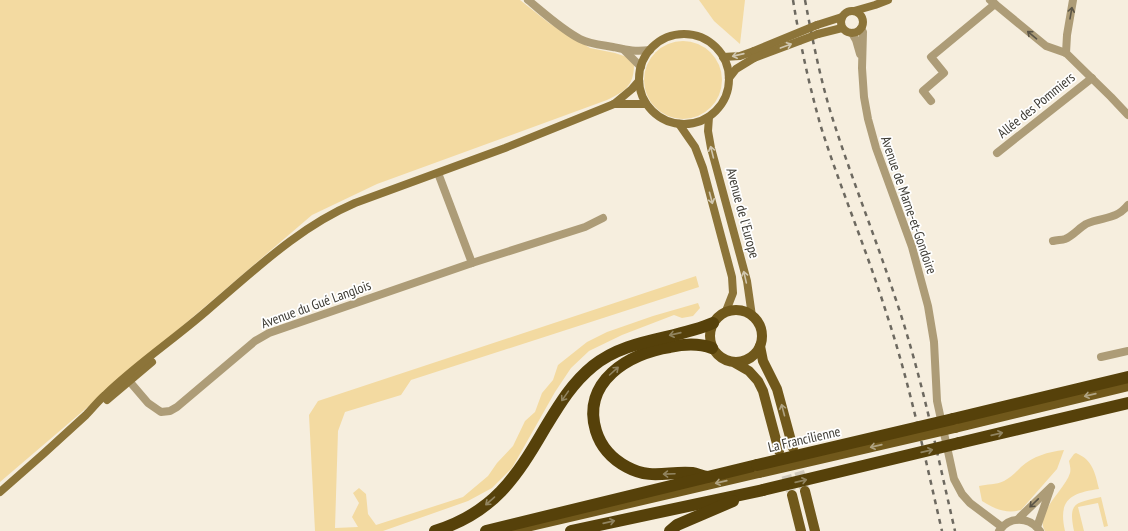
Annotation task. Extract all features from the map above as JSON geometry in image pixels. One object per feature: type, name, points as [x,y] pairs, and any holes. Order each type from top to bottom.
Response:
[{"type":"highway","points":[[435,531],[470,516],[501,492],[516,476],[570,390],[581,377],[595,365],[606,357],[627,347],[687,332],[713,323]]},
{"type":"highway","points":[[707,477],[693,473],[666,475],[644,473],[617,462],[603,447],[598,438],[594,418],[595,401],[602,385],[615,369],[624,363],[642,354],[666,347],[696,344],[705,345],[712,348]]},
{"type":"highway","name":"La Francilienne","points":[[486,531],[707,477],[758,469],[954,423],[1128,377]]},
{"type":"highway","points":[[571,531],[763,490],[1128,403]]},
{"type":"highway","points":[[670,531],[677,525],[763,490]]},
{"type":"main road","points":[[729,78],[736,68],[754,54],[817,25],[842,17],[848,11],[854,11],[888,0]]},
{"type":"main road","points":[[723,57],[754,54],[842,28],[852,33],[855,32],[875,5]]},
{"type":"main road","points":[[854,11],[860,14],[862,24]]},
{"type":"main road","points":[[842,17],[842,28]]},
{"type":"main road","points":[[681,34],[693,35],[705,39],[715,47],[723,57],[729,78],[728,87],[722,103],[714,113],[708,117],[694,123],[679,124],[660,118],[650,110],[646,104],[641,93],[639,81],[641,67],[650,50],[668,37],[681,34]]},
{"type":"main road","points":[[0,492],[126,377],[183,332],[297,235],[319,220],[355,204],[505,148],[614,104],[639,81]]},
{"type":"main road","points":[[614,104],[646,104]]},
{"type":"main road","name":"Avenue de l'Europe","points":[[708,117],[708,131],[711,148],[747,281],[752,316],[757,320],[762,333],[760,346],[763,361],[777,389],[793,448]]},
{"type":"main road","name":"Avenue de l'Europe","points":[[679,124],[695,147],[703,168],[732,278],[733,293],[726,311],[718,316],[713,323]]},
{"type":"main road","points":[[726,311],[740,310],[752,316]]},
{"type":"main road","points":[[713,323],[709,335],[712,348],[722,359],[735,363],[750,371],[758,380],[763,391],[779,451]]},
{"type":"main road","points":[[87,414],[130,382],[183,332]]},
{"type":"main road","points":[[735,363],[743,362],[750,358],[756,353],[760,346]]},
{"type":"main road","points":[[954,423],[1128,386]]},
{"type":"main road","points":[[501,527],[518,529],[758,469]]},
{"type":"main road","points":[[805,491],[815,531]]},
{"type":"main road","points":[[792,495],[801,531]]},
{"type":"street","points":[[528,0],[581,40],[624,50],[650,50]]},
{"type":"street","points":[[1066,53],[1067,35],[1074,0]]},
{"type":"street","points":[[931,101],[923,91],[944,73],[931,57],[993,2],[1046,46],[1066,53],[1128,115]]},
{"type":"street","name":"Avenue de Marne-et-Gondoire","points":[[862,24],[864,97],[871,134],[912,247],[931,320],[934,342],[937,401],[954,479],[962,494],[970,503],[1000,529]]},
{"type":"street","name":"Avenue de Marne-et-Gondoire","points":[[852,33],[856,40],[862,59]]},
{"type":"street","points":[[624,50],[641,67]]},
{"type":"street","name":"Allée des Pommiers","points":[[997,153],[1092,78]]},
{"type":"street","points":[[438,173],[472,264]]},
{"type":"street","points":[[1053,241],[1066,238],[1084,225],[1095,220],[1111,218],[1123,211],[1128,205]]},
{"type":"street","name":"Avenue du Gué Langlois","points":[[130,382],[148,403],[161,412],[170,411],[177,407],[255,341],[269,333],[585,227],[603,218]]},
{"type":"street","points":[[1101,357],[1128,351]]},
{"type":"street","points":[[1000,529],[1012,520],[1018,519],[1025,520],[1038,529],[1051,487],[1018,519]]},
{"type":"shaded area","points":[[0,0],[520,0],[549,23],[590,48],[627,57],[634,65],[634,72],[627,87],[607,100],[377,184],[312,215],[0,482]]},
{"type":"shaded area","points":[[699,0],[745,0],[740,44],[714,21]]},
{"type":"shaded area","points":[[683,41],[698,44],[705,48],[715,58],[719,65],[722,80],[719,95],[715,102],[705,112],[698,116],[683,119],[668,116],[661,112],[651,102],[647,95],[644,80],[647,65],[651,58],[661,48],[668,44]]},
{"type":"shaded area","points":[[696,276],[699,287],[411,380],[401,395],[345,412],[338,431],[335,528],[358,527],[352,517],[359,503],[353,493],[359,488],[366,494],[368,514],[376,525],[463,497],[488,476],[497,463],[513,446],[525,421],[535,412],[542,393],[553,380],[558,365],[587,342],[607,332],[653,316],[698,303],[700,308],[693,316],[682,318],[674,315],[622,335],[589,351],[571,368],[555,392],[512,468],[492,488],[468,501],[383,531],[315,531],[309,415],[318,401]]},
{"type":"shaded area","points":[[1064,450],[1057,469],[1021,510],[1001,510],[982,501],[979,486],[1004,481],[1036,457],[1047,453]]},
{"type":"shaded area","points":[[1076,453],[1090,463],[1099,489],[1080,493],[1068,500],[1063,512],[1065,531],[1045,531],[1043,524],[1047,509],[1067,480],[1070,472],[1069,461]]},
{"type":"shaded area","points":[[1101,497],[1108,526],[1104,527],[1098,503],[1078,507],[1084,531],[1074,531],[1072,514],[1076,505]]},
{"type":"tunnel","points":[[795,457],[804,488]]},
{"type":"tunnel","points":[[782,461],[791,491]]},
{"type":"railway","points":[[793,0],[805,64],[821,127],[871,267],[895,341],[917,422],[942,531]]},
{"type":"railway","points":[[805,0],[829,108],[888,275],[913,355],[955,531]]}]
